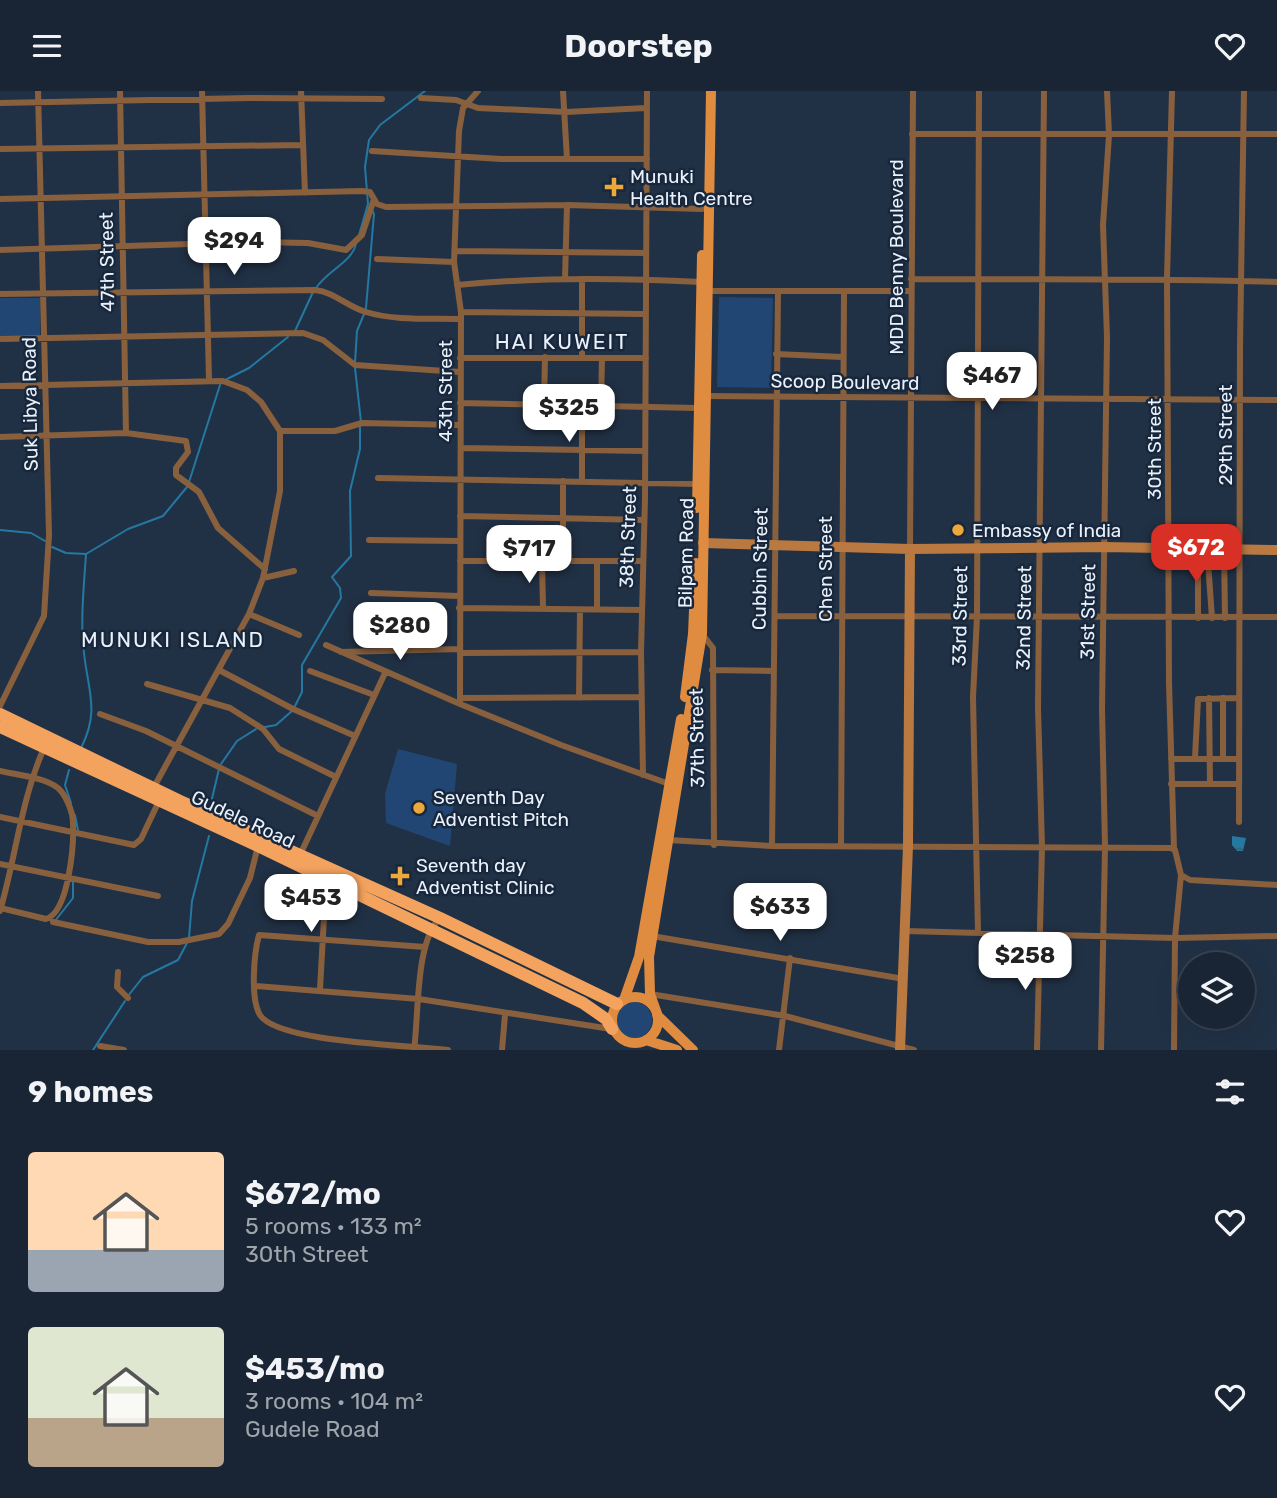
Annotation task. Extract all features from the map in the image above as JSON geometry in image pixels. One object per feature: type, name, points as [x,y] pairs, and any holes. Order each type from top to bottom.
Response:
[{"type":"highway","name":"Gudele Road","points":[[0,714],[153,788],[621,1002]]},
{"type":"highway","name":"Gudele Road","points":[[0,727],[258,846],[583,1003],[606,1020],[614,1032]]},
{"type":"main road","name":"Bilpam Road","points":[[621,1002],[639,957],[702,634],[703,543],[698,408],[705,287],[702,209],[703,91]]},
{"type":"main road","name":"Bilpam Road","points":[[656,1013],[650,994],[648,972],[668,840],[693,634],[706,396],[707,151],[711,91]]},
{"type":"main road","points":[[618,1050],[612,1017],[621,1002],[643,999],[693,1050]]},
{"type":"main road","points":[[642,1044],[654,1032],[656,1013]]},
{"type":"main road","points":[[614,1032],[628,1042],[677,1050]]},
{"type":"street","name":"Suk Libya Road","points":[[0,706],[44,616],[49,535],[38,91]]},
{"type":"street","name":"47th Street","points":[[120,91],[126,433]]},
{"type":"street","points":[[202,91],[209,380]]},
{"type":"street","points":[[466,103],[478,91]]},
{"type":"street","points":[[564,91],[567,159]]},
{"type":"street","name":"38th Street","points":[[643,775],[640,652],[645,483],[647,91]]},
{"type":"street","name":"MDD Benny Boulevard","points":[[910,549],[913,91]]},
{"type":"street","name":"33rd Street","points":[[978,932],[973,697],[977,617],[979,91]]},
{"type":"street","name":"32nd Street","points":[[1037,1050],[1042,847],[1040,617],[1044,91]]},
{"type":"street","name":"31st Street","points":[[1101,1050],[1105,846],[1102,709],[1107,400],[1103,225],[1109,135],[1107,91]]},
{"type":"street","name":"30th Street","points":[[1172,91],[1167,278],[1168,617],[1174,849],[1181,875]]},
{"type":"street","name":"29th Street","points":[[1239,822],[1244,91]]},
{"type":"street","points":[[0,103],[202,100],[302,95],[382,99]]},
{"type":"street","points":[[302,95],[305,193]]},
{"type":"street","points":[[421,98],[466,103],[478,108],[566,112],[646,108]]},
{"type":"street","name":"43th Street","points":[[460,701],[461,316],[454,262],[458,155],[462,111],[466,103]]},
{"type":"street","points":[[912,134],[1277,134]]},
{"type":"street","points":[[0,149],[302,145]]},
{"type":"street","points":[[372,151],[484,158],[648,159]]},
{"type":"street","points":[[369,194],[377,204],[386,207],[567,205],[702,209]]},
{"type":"street","points":[[0,199],[369,194]]},
{"type":"street","points":[[0,250],[205,243],[308,243],[346,250],[362,235],[369,194]]},
{"type":"street","points":[[565,279],[567,205]]},
{"type":"street","points":[[455,251],[565,250],[646,253]]},
{"type":"street","points":[[377,259],[454,262]]},
{"type":"street","points":[[911,279],[1041,281],[1167,278],[1277,282]]},
{"type":"street","points":[[582,279],[582,356]]},
{"type":"street","points":[[457,285],[486,281],[582,279],[645,280],[778,293],[911,291]]},
{"type":"street","points":[[0,294],[315,289],[335,295],[347,304],[370,314],[645,314]]},
{"type":"street","name":"Chen Street","points":[[841,846],[844,291]]},
{"type":"street","name":"Cubbin Street","points":[[772,846],[778,293]]},
{"type":"street","points":[[0,339],[303,333],[323,340],[348,362],[361,367],[460,372]]},
{"type":"street","points":[[776,354],[842,357]]},
{"type":"street","points":[[544,404],[545,357]]},
{"type":"street","points":[[460,358],[646,358]]},
{"type":"street","points":[[601,358],[601,405]]},
{"type":"street","points":[[0,386],[223,381],[247,390],[261,402],[280,431],[280,491],[263,578],[249,614],[153,788]]},
{"type":"street","name":"Scoop Boulevard","points":[[706,396],[1277,400]]},
{"type":"street","points":[[460,404],[698,408]]},
{"type":"street","points":[[582,405],[582,482]]},
{"type":"street","points":[[280,431],[335,431],[361,423],[460,425]]},
{"type":"street","points":[[0,437],[126,433],[186,442],[188,452],[176,468],[176,475],[199,492],[218,528],[265,569]]},
{"type":"street","points":[[461,448],[645,451]]},
{"type":"street","points":[[379,478],[701,484]]},
{"type":"street","points":[[563,481],[563,561]]},
{"type":"street","points":[[460,516],[644,520]]},
{"type":"street","points":[[369,540],[460,541]]},
{"type":"street","points":[[703,543],[910,549],[1277,549]]},
{"type":"street","points":[[1198,618],[1203,548]]},
{"type":"street","points":[[1203,548],[1212,618]]},
{"type":"street","points":[[901,1049],[908,846],[910,549]]},
{"type":"street","points":[[1224,549],[1225,618]]},
{"type":"street","points":[[460,561],[642,561]]},
{"type":"street","points":[[542,563],[543,607]]},
{"type":"street","points":[[597,563],[597,608]]},
{"type":"street","points":[[263,578],[294,571]]},
{"type":"street","points":[[371,593],[459,596]]},
{"type":"street","points":[[459,608],[642,610]]},
{"type":"street","points":[[579,698],[580,610]]},
{"type":"street","points":[[249,614],[299,635]]},
{"type":"street","points":[[776,616],[1277,617]]},
{"type":"street","name":"37th Street","points":[[702,634],[713,648],[714,845]]},
{"type":"street","points":[[326,645],[385,673],[674,785]]},
{"type":"street","points":[[340,652],[370,648],[580,654],[640,652]]},
{"type":"street","points":[[219,670],[293,709],[355,736]]},
{"type":"street","points":[[712,670],[774,671]]},
{"type":"street","points":[[310,671],[374,695]]},
{"type":"street","points":[[300,855],[385,673]]},
{"type":"street","points":[[147,684],[201,697],[230,708],[264,729],[279,749],[336,777]]},
{"type":"street","points":[[460,701],[640,697]]},
{"type":"street","points":[[1209,698],[1210,784]]},
{"type":"street","points":[[1223,698],[1223,758]]},
{"type":"street","points":[[1195,758],[1197,700],[1239,698]]},
{"type":"street","points":[[100,714],[146,731],[318,816]]},
{"type":"street","points":[[0,771],[31,778],[60,790],[73,821],[68,887],[50,918],[0,909],[31,778],[44,748]]},
{"type":"street","points":[[1171,759],[1238,759]]},
{"type":"street","points":[[1171,784],[1238,784]]},
{"type":"street","points":[[0,817],[134,845],[141,839],[159,801]]},
{"type":"street","points":[[668,840],[714,845],[1105,846],[1174,849]]},
{"type":"street","points":[[53,922],[148,942],[179,941],[219,934],[228,925],[250,879],[258,846]]},
{"type":"street","points":[[0,864],[158,896]]},
{"type":"street","points":[[1174,1050],[1175,938],[1181,875],[1198,881],[1277,885]]},
{"type":"street","points":[[320,989],[327,881]]},
{"type":"street","points":[[414,1048],[425,947],[430,928],[440,918]]},
{"type":"street","points":[[905,931],[1175,938],[1277,936]]},
{"type":"street","points":[[425,947],[259,935],[256,986],[260,1014],[269,1024],[284,1031],[313,1037],[448,1050]]},
{"type":"street","points":[[652,936],[904,979]]},
{"type":"street","points":[[779,1050],[790,958]]},
{"type":"street","points":[[118,972],[117,987],[125,996]]},
{"type":"street","points":[[256,986],[419,999],[614,1032]]},
{"type":"street","points":[[650,994],[785,1016],[901,1049],[914,1050]]},
{"type":"street","points":[[502,1050],[505,1015]]},
{"type":"street","points":[[100,1046],[124,1050]]},
{"type":"shaded area","points":[[719,297],[773,298],[771,388],[717,387]]},
{"type":"shaded area","points":[[0,298],[40,298],[40,337],[0,337]]},
{"type":"shaded area","name":"Seventh Day Adventist Pitch","points":[[398,749],[457,764],[450,846],[386,823],[385,794]]},
{"type":"shaded area","points":[[634,1002],[647,1007],[652,1020],[647,1033],[634,1038],[621,1033],[616,1020],[621,1007]]},
{"type":"water","points":[[1232,836],[1246,838],[1243,851],[1237,851],[1232,845]]},
{"type":"waterway","points":[[359,235],[368,204],[365,167],[369,140],[380,125],[425,91]]},
{"type":"waterway","points":[[366,308],[374,214],[372,210]]},
{"type":"waterway","points":[[316,288],[350,256],[356,244]]},
{"type":"waterway","points":[[295,331],[313,292]]},
{"type":"waterway","points":[[355,363],[357,331],[364,314]]},
{"type":"waterway","points":[[227,379],[249,368],[288,337]]},
{"type":"waterway","points":[[355,368],[361,422]]},
{"type":"waterway","points":[[189,482],[220,385]]},
{"type":"waterway","points":[[295,706],[302,692],[302,665],[341,598],[340,588],[332,577],[351,556],[350,491],[360,449],[360,427]]},
{"type":"waterway","points":[[52,547],[66,553],[86,554],[128,529],[163,516],[187,487]]},
{"type":"waterway","points":[[0,530],[31,533],[45,541]]},
{"type":"waterway","points":[[81,748],[87,735],[91,712],[82,629],[86,554]]},
{"type":"waterway","points":[[265,727],[276,725],[292,711]]},
{"type":"waterway","points":[[221,764],[237,741],[256,729]]},
{"type":"waterway","points":[[210,807],[219,769]]},
{"type":"waterway","points":[[69,770],[65,785],[71,803]]},
{"type":"waterway","points":[[75,815],[78,830]]},
{"type":"waterway","points":[[189,938],[192,901],[209,836]]},
{"type":"waterway","points":[[55,921],[73,898],[73,881]]},
{"type":"waterway","points":[[128,996],[143,977],[178,960],[187,943]]},
{"type":"waterway","points":[[93,1050],[125,1001]]},
{"type":"place","name":"Munuki Health Centre","points":[[614,187]]},
{"type":"place","name":"Embassy of India","points":[[958,530]]},
{"type":"place","name":"Seventh Day Adventist Pitch","points":[[419,808]]},
{"type":"place","name":"Seventh day Adventist Clinic","points":[[400,876]]},
{"type":"district","name":"HAI KUWEIT","points":[[562,341]]},
{"type":"district","name":"MUNUKI ISLAND","points":[[173,639]]}]
